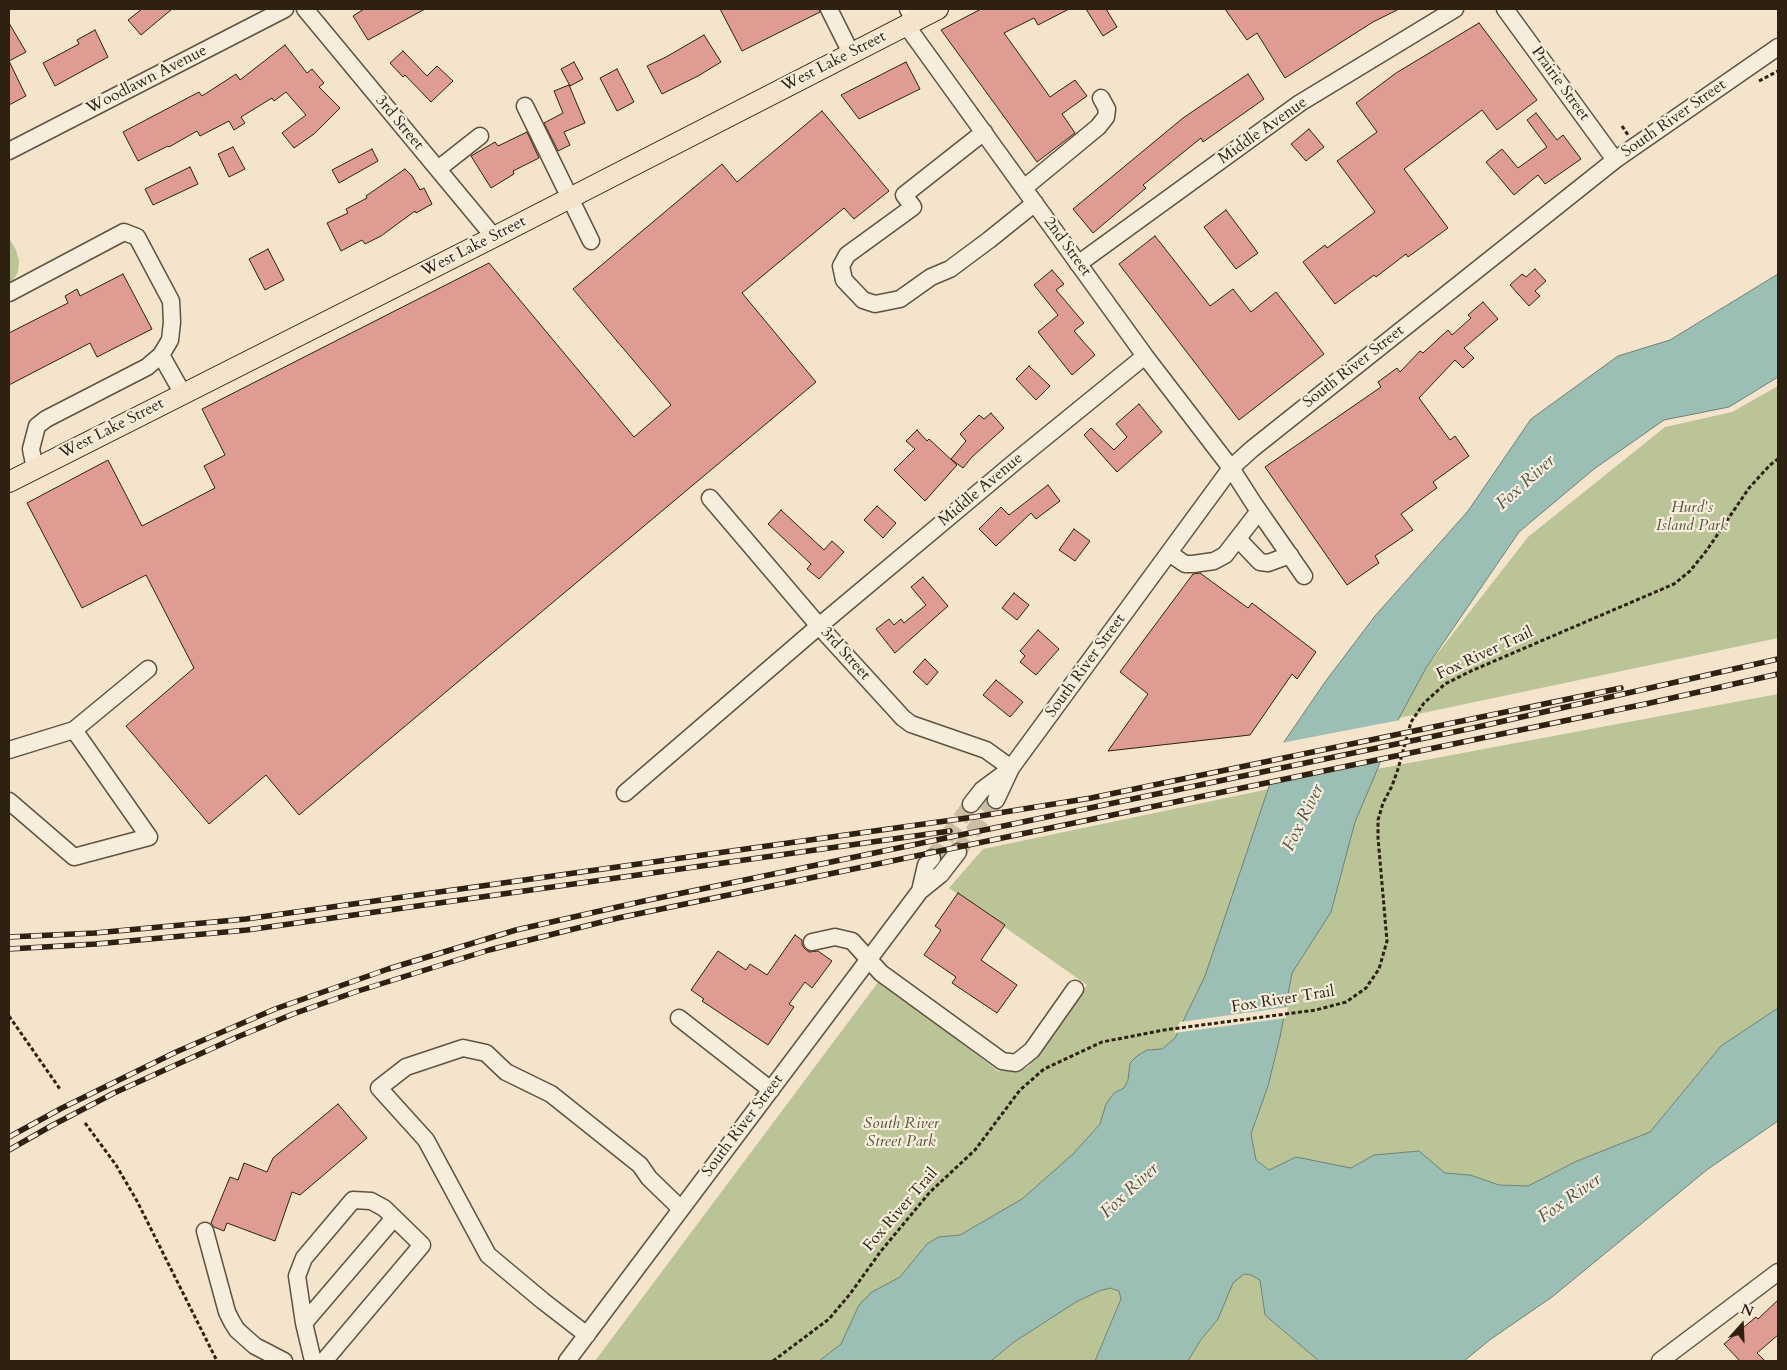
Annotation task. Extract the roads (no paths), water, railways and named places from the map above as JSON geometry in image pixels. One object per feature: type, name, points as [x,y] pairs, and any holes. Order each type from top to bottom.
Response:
[{"type":"main road","name":"West Lake Street","points":[[9,482],[494,237],[851,53],[909,18],[938,9]]},
{"type":"street","name":"Woodlawn Avenue","points":[[9,150],[285,9]]},
{"type":"street","name":"3rd Street","points":[[305,9],[494,237]]},
{"type":"street","points":[[830,9],[851,53]]},
{"type":"street","name":"Middle Avenue","points":[[1078,264],[1300,103],[1455,9]]},
{"type":"street","name":"Prairie Street","points":[[1505,9],[1615,160]]},
{"type":"street","name":"2nd Street","points":[[909,18],[984,132],[1145,356],[1231,468],[1304,576]]},
{"type":"street","name":"South River Street","points":[[996,800],[1011,768],[1231,468],[1260,442],[1615,160],[1778,47]]},
{"type":"street","points":[[1024,188],[1098,127],[1106,117],[1107,109],[1101,98]]},
{"type":"street","points":[[525,106],[591,241]]},
{"type":"street","points":[[984,132],[904,195],[913,207],[847,255],[841,266],[844,280],[863,300],[876,304],[900,299],[931,277],[950,269],[1035,203]]},
{"type":"street","points":[[438,169],[480,136]]},
{"type":"street","points":[[9,293],[124,232],[137,237],[171,301],[172,322],[170,340],[161,356],[147,368],[46,419],[37,426],[31,449],[35,469]]},
{"type":"street","points":[[161,356],[183,394]]},
{"type":"street","name":"Middle Avenue","points":[[624,793],[1016,460],[1145,356]]},
{"type":"street","name":"3rd Street","points":[[710,498],[819,626],[903,718],[911,724],[986,750],[1011,768]]},
{"type":"street","points":[[1169,553],[1185,564],[1214,561],[1225,555],[1259,511]]},
{"type":"street","points":[[1238,538],[1260,562],[1268,563],[1290,556]]},
{"type":"street","points":[[9,750],[74,730],[148,669]]},
{"type":"street","points":[[9,801],[74,857],[149,837],[74,730]]},
{"type":"street","name":"South River Street","points":[[971,804],[982,790],[1011,768]]},
{"type":"street","name":"South River Street","points":[[567,1361],[920,891],[941,874],[958,852]]},
{"type":"street","name":"South River Street","points":[[920,891],[926,865],[932,858]]},
{"type":"street","points":[[812,942],[835,937],[852,941],[881,973],[1002,1061],[1016,1063],[1032,1050],[1075,989]]},
{"type":"street","points":[[679,1018],[771,1090]]},
{"type":"street","points":[[587,1335],[488,1255],[426,1140],[379,1088],[406,1067],[463,1048],[486,1053],[506,1072],[550,1094],[640,1165],[649,1178],[681,1209]]},
{"type":"street","points":[[313,1361],[304,1323],[297,1276],[304,1258],[353,1200],[370,1202],[384,1208],[422,1245],[324,1361]]},
{"type":"street","points":[[304,1323],[394,1218]]},
{"type":"street","points":[[205,1231],[227,1312],[232,1322],[237,1330],[255,1346],[284,1361]]},
{"type":"street","points":[[1660,1361],[1778,1272]]},
{"type":"water","name":"Fox River","points":[[1778,274],[1778,377],[1729,407],[1664,420],[1594,469],[1519,532],[1426,668],[1399,718],[1355,822],[1331,912],[1292,973],[1280,1037],[1268,1086],[1251,1134],[1256,1160],[1269,1170],[1296,1157],[1351,1168],[1374,1155],[1419,1151],[1445,1173],[1470,1175],[1499,1185],[1528,1186],[1577,1161],[1650,1132],[1721,1046],[1778,1008],[1778,1121],[1708,1169],[1552,1297],[1491,1339],[1464,1361],[1319,1361],[1265,1315],[1260,1280],[1251,1275],[1244,1274],[1233,1283],[1218,1319],[1200,1341],[1188,1361],[1095,1361],[1121,1299],[1119,1291],[1110,1288],[1076,1302],[1014,1342],[991,1361],[819,1361],[841,1344],[859,1305],[872,1292],[900,1277],[927,1244],[938,1237],[960,1235],[1022,1199],[1073,1154],[1100,1124],[1106,1104],[1114,1093],[1124,1088],[1128,1080],[1130,1063],[1147,1050],[1162,1049],[1175,1038],[1205,976],[1284,742],[1325,682],[1375,616],[1468,511],[1531,419],[1618,356],[1670,340]]},
{"type":"tunnel","points":[[958,852],[996,800]]},
{"type":"tunnel","points":[[932,858],[971,804]]},
{"type":"railway","points":[[9,1137],[62,1108],[176,1052],[275,1009],[388,969],[516,930],[644,901],[1473,728],[1778,659]]},
{"type":"railway","points":[[9,1150],[114,1093],[235,1038],[293,1014],[355,992],[489,950],[618,918],[1650,703],[1778,674]]},
{"type":"railway","points":[[9,937],[95,933],[246,919],[974,817],[1091,798],[1621,688]]},
{"type":"railway","points":[[9,949],[96,944],[247,930],[950,831]]},
{"type":"park label","name":"Hurd's Island Park","points":[[1692,517]]},
{"type":"park label","name":"South River Street Park","points":[[901,1133]]}]
